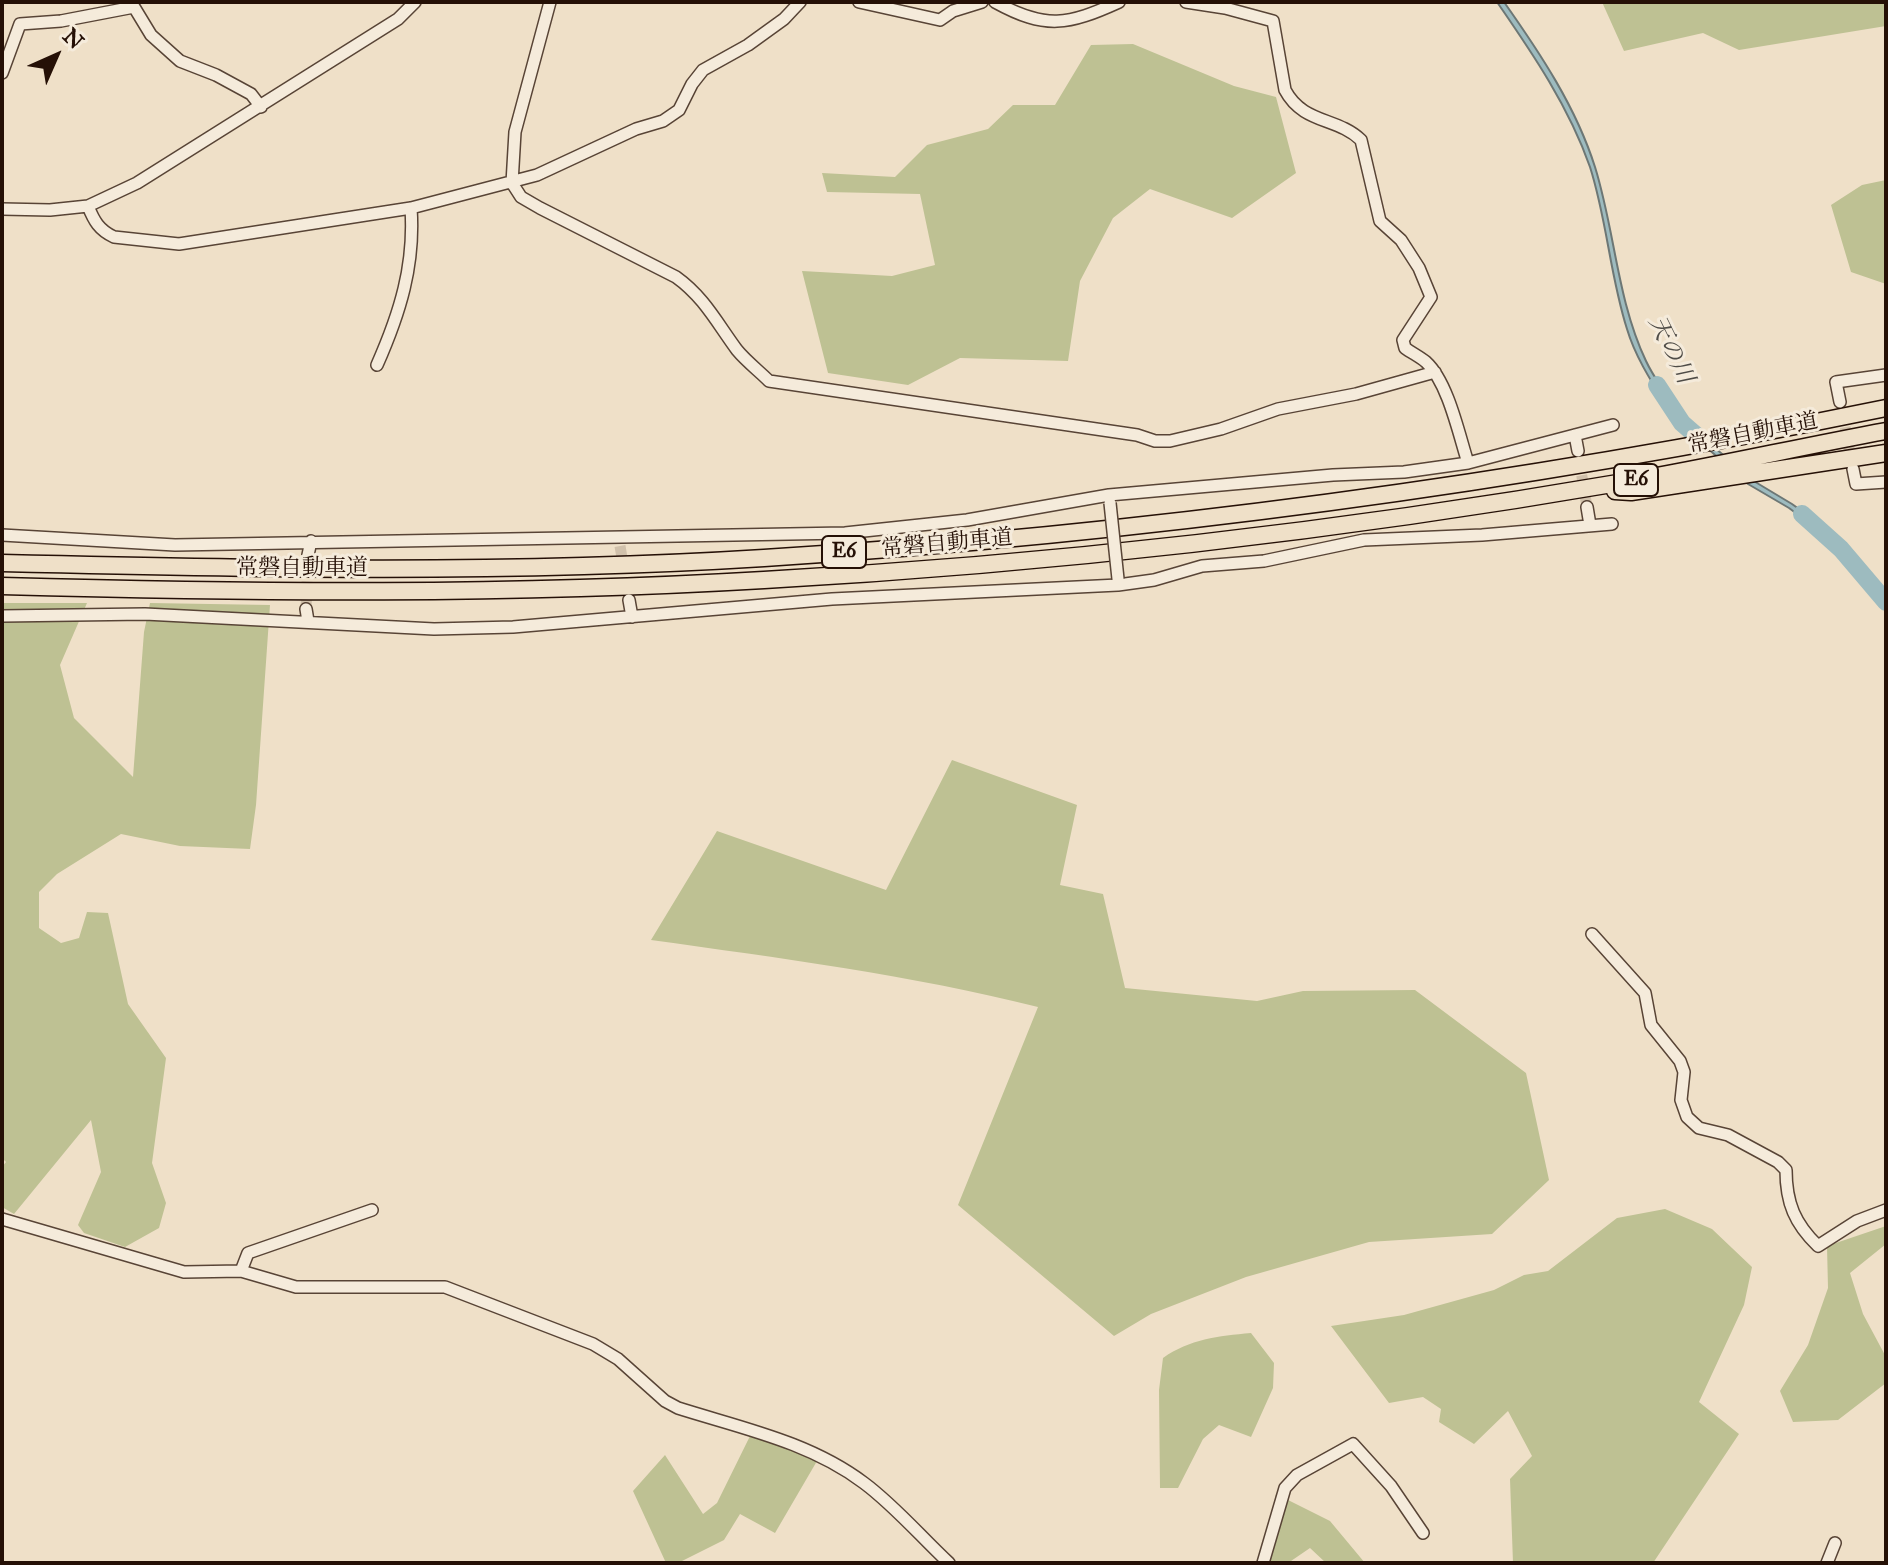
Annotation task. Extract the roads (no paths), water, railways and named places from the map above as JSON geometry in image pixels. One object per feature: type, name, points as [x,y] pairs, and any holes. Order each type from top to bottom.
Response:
[{"type":"highway","name":"常磐自動車道","points":[[2,563],[312,569],[525,567],[760,558],[1105,530],[1314,505],[1680,448],[1886,406]]},
{"type":"highway","name":"常磐自動車道","points":[[2,586],[295,591],[513,590],[765,580],[1110,552],[1319,527],[1574,490],[1886,431]]},
{"type":"highway","points":[[1574,490],[1631,492],[1886,453]]},
{"type":"street","points":[[2,209],[50,210],[88,206],[137,183],[398,19],[415,2]]},
{"type":"street","points":[[550,2],[515,132],[512,183],[521,197],[676,277],[693,289],[739,353],[769,381],[1170,441],[1221,429],[1278,409],[1356,394],[1435,372]]},
{"type":"street","points":[[88,206],[95,223],[104,233],[114,237],[179,244],[411,208],[512,183],[537,175],[636,129],[663,121],[679,110],[703,70],[748,45],[784,19],[800,2]]},
{"type":"street","points":[[859,2],[940,20],[953,11],[982,2]]},
{"type":"street","points":[[995,2],[1022,16],[1056,23],[1092,14],[1119,2]]},
{"type":"street","points":[[1186,2],[1225,8],[1273,21],[1289,99],[1302,112],[1353,133],[1361,140],[1380,221],[1401,240],[1419,268],[1431,297],[1403,340],[1405,348],[1435,372],[1468,463]]},
{"type":"street","points":[[2,73],[20,24],[61,21],[134,7],[151,35],[180,61],[216,75],[251,94],[261,107]]},
{"type":"street","points":[[377,365],[397,320],[407,284],[413,237],[411,208]]},
{"type":"street","points":[[1840,402],[1836,382],[1886,375]]},
{"type":"street","points":[[2,535],[175,545],[311,541],[620,542],[845,533],[967,520],[1110,499],[1333,475],[1404,472],[1468,463],[1613,425]]},
{"type":"street","points":[[1575,435],[1578,451]]},
{"type":"street","points":[[1853,469],[1856,484],[1886,482]]},
{"type":"street","points":[[1110,499],[1118,582]]},
{"type":"street","points":[[1587,507],[1590,525]]},
{"type":"street","points":[[2,616],[307,615],[434,629],[513,627],[832,599],[1154,580],[1202,566],[1264,561],[1364,540],[1482,535],[1612,524]]},
{"type":"street","points":[[308,555],[311,541]]},
{"type":"street","points":[[629,600],[632,617]]},
{"type":"street","points":[[1592,934],[1645,993],[1651,1025],[1680,1061],[1684,1072],[1681,1100],[1687,1117],[1699,1128],[1728,1135],[1778,1162],[1786,1170],[1786,1193],[1794,1216],[1818,1246],[1857,1221],[1886,1210]]},
{"type":"street","points":[[241,1271],[248,1253],[372,1210]]},
{"type":"street","points":[[2,1219],[169,1269],[198,1273],[241,1271],[296,1287],[445,1287],[593,1344],[618,1359],[665,1401],[678,1408],[807,1451],[864,1483],[949,1563]]},
{"type":"street","points":[[1263,1563],[1285,1488],[1297,1475],[1353,1444],[1391,1486],[1423,1533]]},
{"type":"street","points":[[1827,1563],[1835,1543]]},
{"type":"water","points":[[1497,2],[1504,2],[1531,41],[1578,123],[1602,191],[1622,290],[1636,338],[1671,403],[1666,405],[1630,339],[1616,289],[1596,187],[1572,123],[1524,41]]},
{"type":"water","points":[[1684,421],[1752,480],[1821,525],[1817,529],[1748,484],[1680,424]]},
{"type":"waterway","name":"天の川","points":[[1657,385],[1682,423],[1698,437]]},
{"type":"waterway","name":"天の川","points":[[1802,514],[1841,549],[1886,602]]},
{"type":"tunnel","points":[[1842,411],[1852,464]]},
{"type":"tunnel","points":[[1579,459],[1587,507]]},
{"type":"tunnel","points":[[620,546],[628,593]]},
{"type":"tunnel","points":[[306,609],[308,561]]}]
